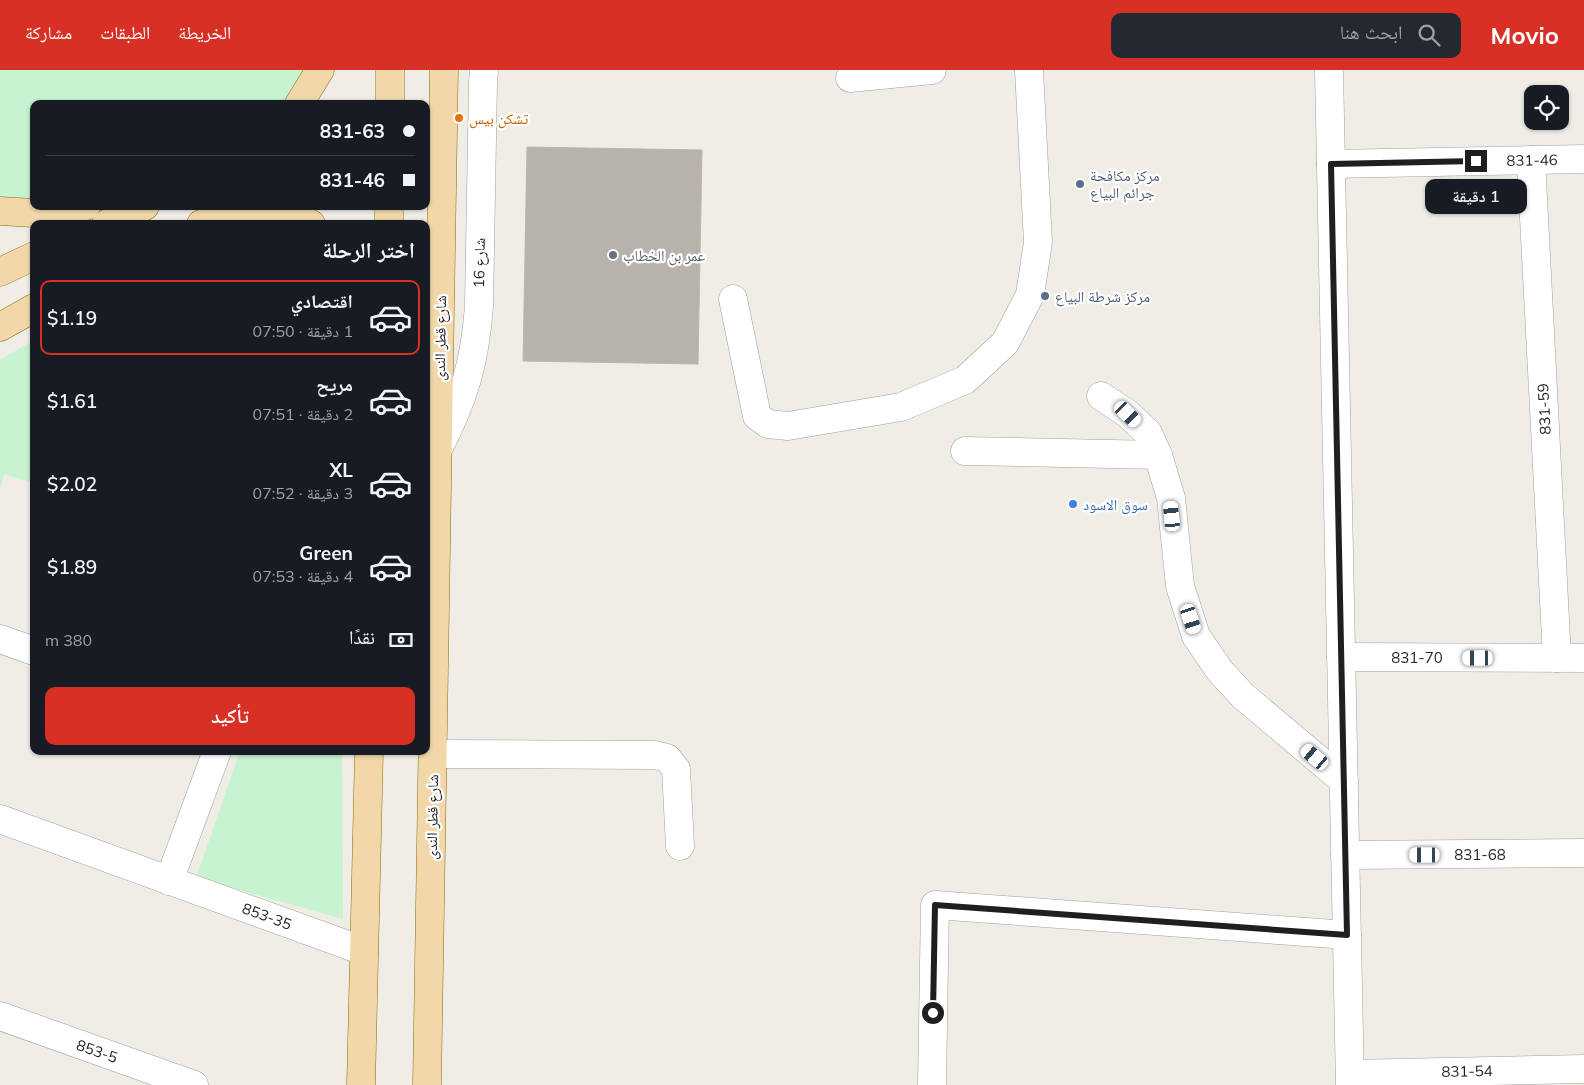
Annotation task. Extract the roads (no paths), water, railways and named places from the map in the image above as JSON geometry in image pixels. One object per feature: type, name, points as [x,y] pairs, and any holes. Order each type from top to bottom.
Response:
[{"type":"main road","points":[[301,100],[320,70]]},
{"type":"main road","points":[[390,70],[390,100]]},
{"type":"main road","name":"شارع قطر الندى","points":[[427,1085],[444,70]]},
{"type":"main road","points":[[0,212],[33,214],[60,210]]},
{"type":"main road","points":[[115,220],[136,210]]},
{"type":"main road","points":[[215,220],[240,213],[287,212],[303,220]]},
{"type":"main road","points":[[0,272],[30,258]]},
{"type":"main road","points":[[0,327],[30,310]]},
{"type":"main road","points":[[361,1085],[369,755]]},
{"type":"street","name":"شارع 16","points":[[438,449],[452,422],[463,394],[477,336],[482,82],[484,70]]},
{"type":"street","points":[[850,78],[932,70]]},
{"type":"street","points":[[733,299],[757,416],[768,424],[788,426],[901,408],[965,380],[1005,343],[1030,295],[1038,242],[1029,70]]},
{"type":"street","points":[[1329,70],[1350,1079]]},
{"type":"street","name":"831-46","points":[[1331,164],[1584,158]]},
{"type":"street","name":"831-59","points":[[1531,160],[1557,658]]},
{"type":"street","points":[[1101,396],[1128,414],[1148,433],[1158,455],[1170,498],[1180,586],[1196,636],[1220,671],[1244,696],[1344,781]]},
{"type":"street","points":[[965,452],[1158,455]]},
{"type":"street","points":[[0,639],[30,650]]},
{"type":"street","name":"831-70","points":[[1341,657],[1584,658]]},
{"type":"street","points":[[433,754],[655,755],[667,758],[676,769],[680,846]]},
{"type":"street","points":[[169,881],[216,755]]},
{"type":"street","name":"853-35","points":[[0,819],[364,951]]},
{"type":"street","name":"831-68","points":[[1345,855],[1584,854]]},
{"type":"street","points":[[932,1085],[935,905],[1347,935]]},
{"type":"street","name":"853-5","points":[[0,1016],[194,1085]]},
{"type":"street","name":"831-54","points":[[1350,1079],[1584,1069]]},
{"type":"place","name":"تشكن بيس","points":[[459,118]]},
{"type":"place","name":"مركز مكافحة جرائم البياع","points":[[1080,184]]},
{"type":"place","name":"عمر بن الخطاب","points":[[613,255]]},
{"type":"place","name":"مركز شرطة البياع","points":[[1045,296]]},
{"type":"place","name":"سوق الاسود","points":[[1073,504]]}]
